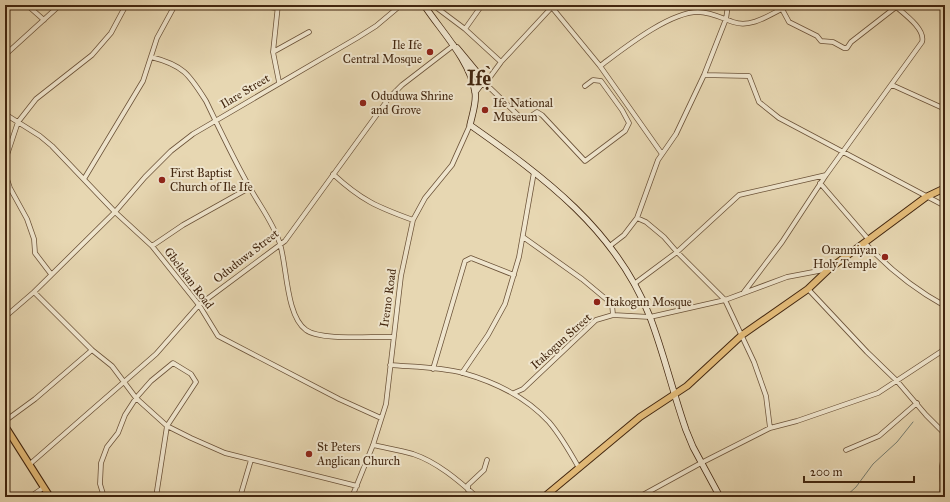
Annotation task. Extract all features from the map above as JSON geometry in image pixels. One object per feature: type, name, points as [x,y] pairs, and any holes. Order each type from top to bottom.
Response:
[{"type":"main road","points":[[544,497],[640,417],[687,386],[742,335],[808,289],[829,269],[926,197],[945,188]]},
{"type":"main road","points":[[5,426],[50,497]]},
{"type":"street","points":[[27,5],[44,20]]},
{"type":"street","points":[[5,55],[60,5]]},
{"type":"street","points":[[52,274],[36,253],[34,239],[27,219],[10,188],[7,179],[7,155],[18,122],[36,99],[92,55],[111,33],[126,5]]},
{"type":"street","points":[[84,179],[143,81],[157,38],[175,5]]},
{"type":"street","points":[[254,5],[277,7],[273,52],[280,82]]},
{"type":"street","name":"Ilare Street","points":[[5,317],[34,292],[115,212],[170,151],[192,134],[358,38],[376,26],[401,5]]},
{"type":"street","points":[[433,5],[464,29],[501,62]]},
{"type":"street","points":[[464,29],[482,5]]},
{"type":"street","points":[[611,246],[624,235],[637,218],[650,181],[662,154],[676,134],[704,75],[726,19],[728,5]]},
{"type":"street","points":[[600,66],[662,24],[684,14],[698,12],[726,19],[735,23],[751,23],[763,19],[790,5]]},
{"type":"street","points":[[424,6],[454,45],[477,71],[481,82],[490,88],[522,119],[528,118],[537,112],[542,114],[585,161],[625,131],[629,123],[625,114],[601,81],[593,80],[585,86]]},
{"type":"street","points":[[662,154],[600,66],[551,6],[501,62],[490,77],[481,82],[475,92],[470,125],[534,172],[576,208],[611,246],[634,284],[650,317],[674,396],[693,447],[720,497]]},
{"type":"street","points":[[744,292],[782,242],[820,183],[892,85],[922,42],[923,37],[921,31],[895,6],[851,42],[847,48],[844,48],[832,42],[821,41],[817,36],[789,22],[782,9]]},
{"type":"street","points":[[273,52],[309,32]]},
{"type":"street","points":[[454,45],[470,76],[475,92]]},
{"type":"street","name":"Oduduwa Street","points":[[30,464],[156,354],[199,305],[285,241],[389,98],[402,85],[454,45]]},
{"type":"street","points":[[151,57],[178,66],[198,89],[216,121],[250,188],[281,244],[292,304],[300,324],[306,330],[317,334],[336,337],[393,337]]},
{"type":"street","points":[[470,76],[477,71]]},
{"type":"street","points":[[704,75],[749,76],[762,106],[779,118],[945,206]]},
{"type":"street","points":[[892,85],[945,109]]},
{"type":"street","name":"Gbelekan Road","points":[[5,114],[52,146],[115,212],[152,246],[199,305],[215,332],[228,342],[339,399],[381,418]]},
{"type":"street","name":"Iremo Road","points":[[352,497],[373,446],[386,404],[393,337],[406,248],[413,220],[425,198],[452,165],[470,125]]},
{"type":"street","points":[[462,373],[497,321],[505,304],[523,237],[534,172]]},
{"type":"street","points":[[333,174],[354,193],[378,207],[413,220]]},
{"type":"street","points":[[634,284],[677,252],[739,195],[826,175]]},
{"type":"street","points":[[820,183],[867,242],[891,269],[918,292],[945,306]]},
{"type":"street","points":[[152,246],[183,225],[250,188]]},
{"type":"street","points":[[637,218],[646,222],[664,237],[725,300],[754,362],[766,396],[770,428]]},
{"type":"street","points":[[523,237],[582,279],[612,304],[613,315]]},
{"type":"street","points":[[432,369],[465,260],[471,258],[514,275]]},
{"type":"street","name":"Itakogun Street","points":[[514,393],[523,389],[596,320],[613,315],[650,317],[725,300],[787,277],[829,269]]},
{"type":"street","points":[[808,289],[866,352],[898,381],[926,415],[945,434]]},
{"type":"street","points":[[34,292],[92,350],[112,366],[136,398],[167,426],[225,453],[357,486]]},
{"type":"street","points":[[640,497],[701,463],[770,428],[797,421],[857,399],[878,394],[945,349]]},
{"type":"street","points":[[5,421],[35,399],[92,350]]},
{"type":"street","points":[[104,497],[100,484],[101,463],[107,447],[118,433],[125,415],[136,398],[151,380],[173,363],[191,374],[196,380],[195,384],[167,426],[156,497]]},
{"type":"street","points":[[390,364],[462,373],[514,393],[533,407],[549,423],[561,438],[579,468]]},
{"type":"street","points":[[846,450],[878,436],[917,403]]},
{"type":"street","points":[[373,446],[411,454],[430,461],[477,497]]},
{"type":"street","points":[[941,497],[943,491],[942,462],[945,456]]},
{"type":"street","points":[[242,496],[251,460]]},
{"type":"street","points":[[468,490],[468,485],[484,470],[487,460]]},
{"type":"street","points":[[30,497],[43,488]]},
{"type":"waterway","points":[[845,497],[856,487],[873,464],[897,442],[913,422]]},
{"type":"place","name":"Ile Ife Central Mosque","points":[[430,52]]},
{"type":"place","name":"Oduduwa Shrine and Grove","points":[[363,103]]},
{"type":"place","name":"Ife National Museum","points":[[485,110]]},
{"type":"place","name":"First Baptist Church of Ile Ife","points":[[162,180]]},
{"type":"place","name":"Oranmiyan Holy Temple","points":[[885,257]]},
{"type":"place","name":"Itakogun Mosque","points":[[597,302]]},
{"type":"place","name":"St Peters Anglican Church","points":[[309,454]]},
{"type":"district","name":"Ifẹ̀","points":[[479,78]]}]
